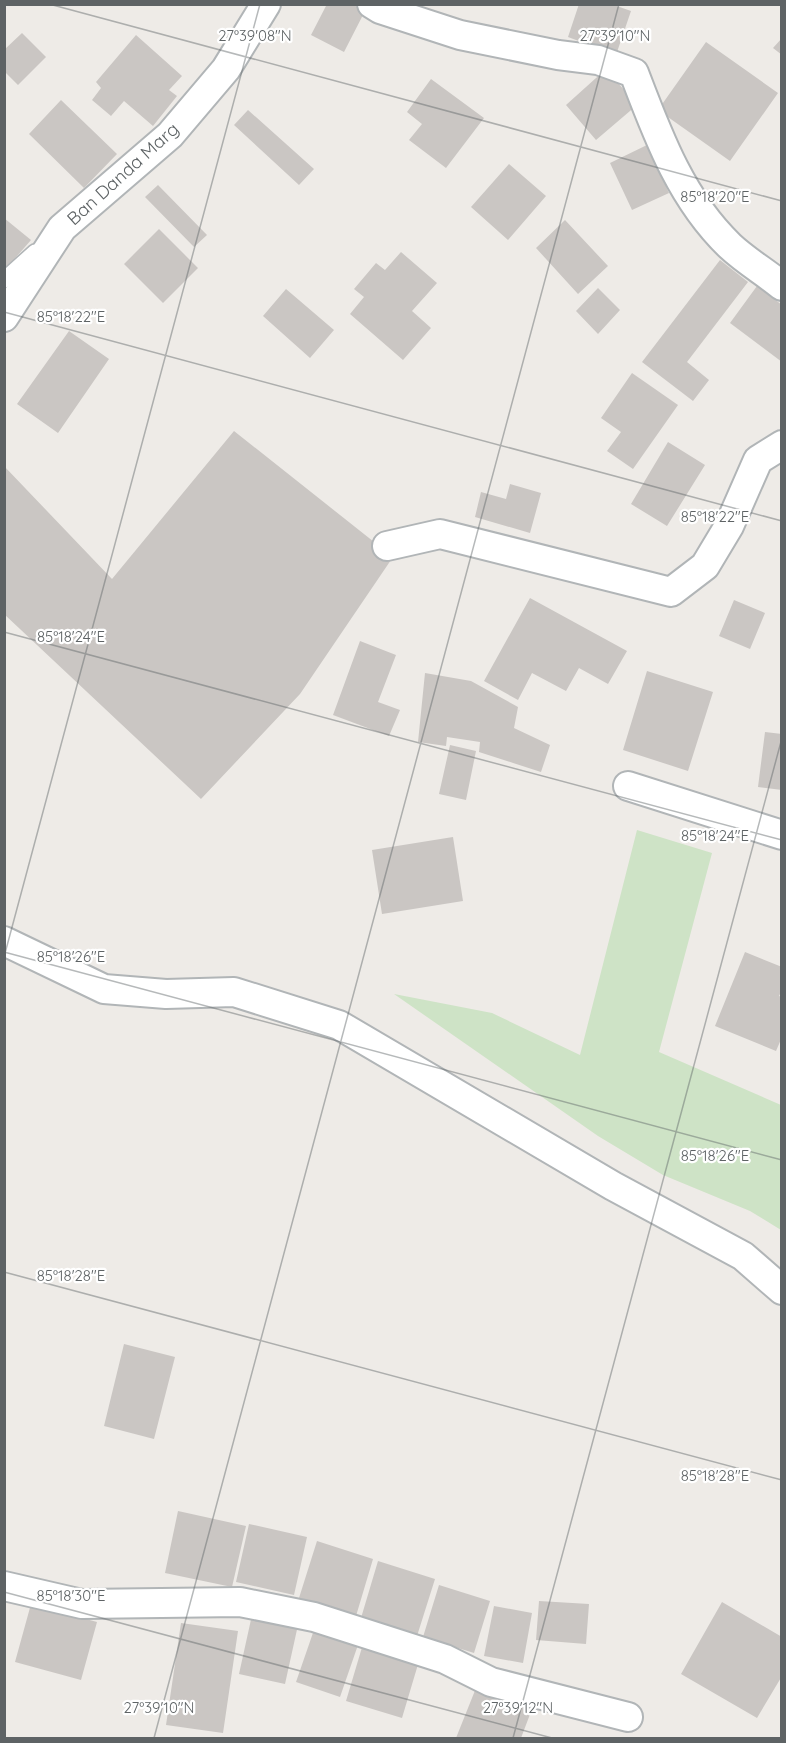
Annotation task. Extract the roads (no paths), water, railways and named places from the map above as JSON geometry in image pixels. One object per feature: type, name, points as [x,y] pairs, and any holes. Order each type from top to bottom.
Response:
[{"type":"street","name":"Ban Danda Marg","points":[[4,317],[62,228],[170,135],[226,69],[266,4]]},
{"type":"street","points":[[372,4],[380,9],[460,35],[558,55],[598,60],[634,73],[663,148],[693,203],[730,246],[782,286]]},
{"type":"street","points":[[387,546],[440,534],[671,592],[705,566],[729,526],[758,460],[782,445]]},
{"type":"street","points":[[628,786],[782,835]]},
{"type":"street","points":[[4,941],[104,989],[166,994],[234,992],[339,1025],[613,1186],[743,1256],[782,1290]]},
{"type":"street","points":[[4,1586],[82,1604],[240,1602],[314,1617],[445,1659],[491,1682],[628,1717]]},
{"type":"lane","points":[[4,280],[62,228]]}]
